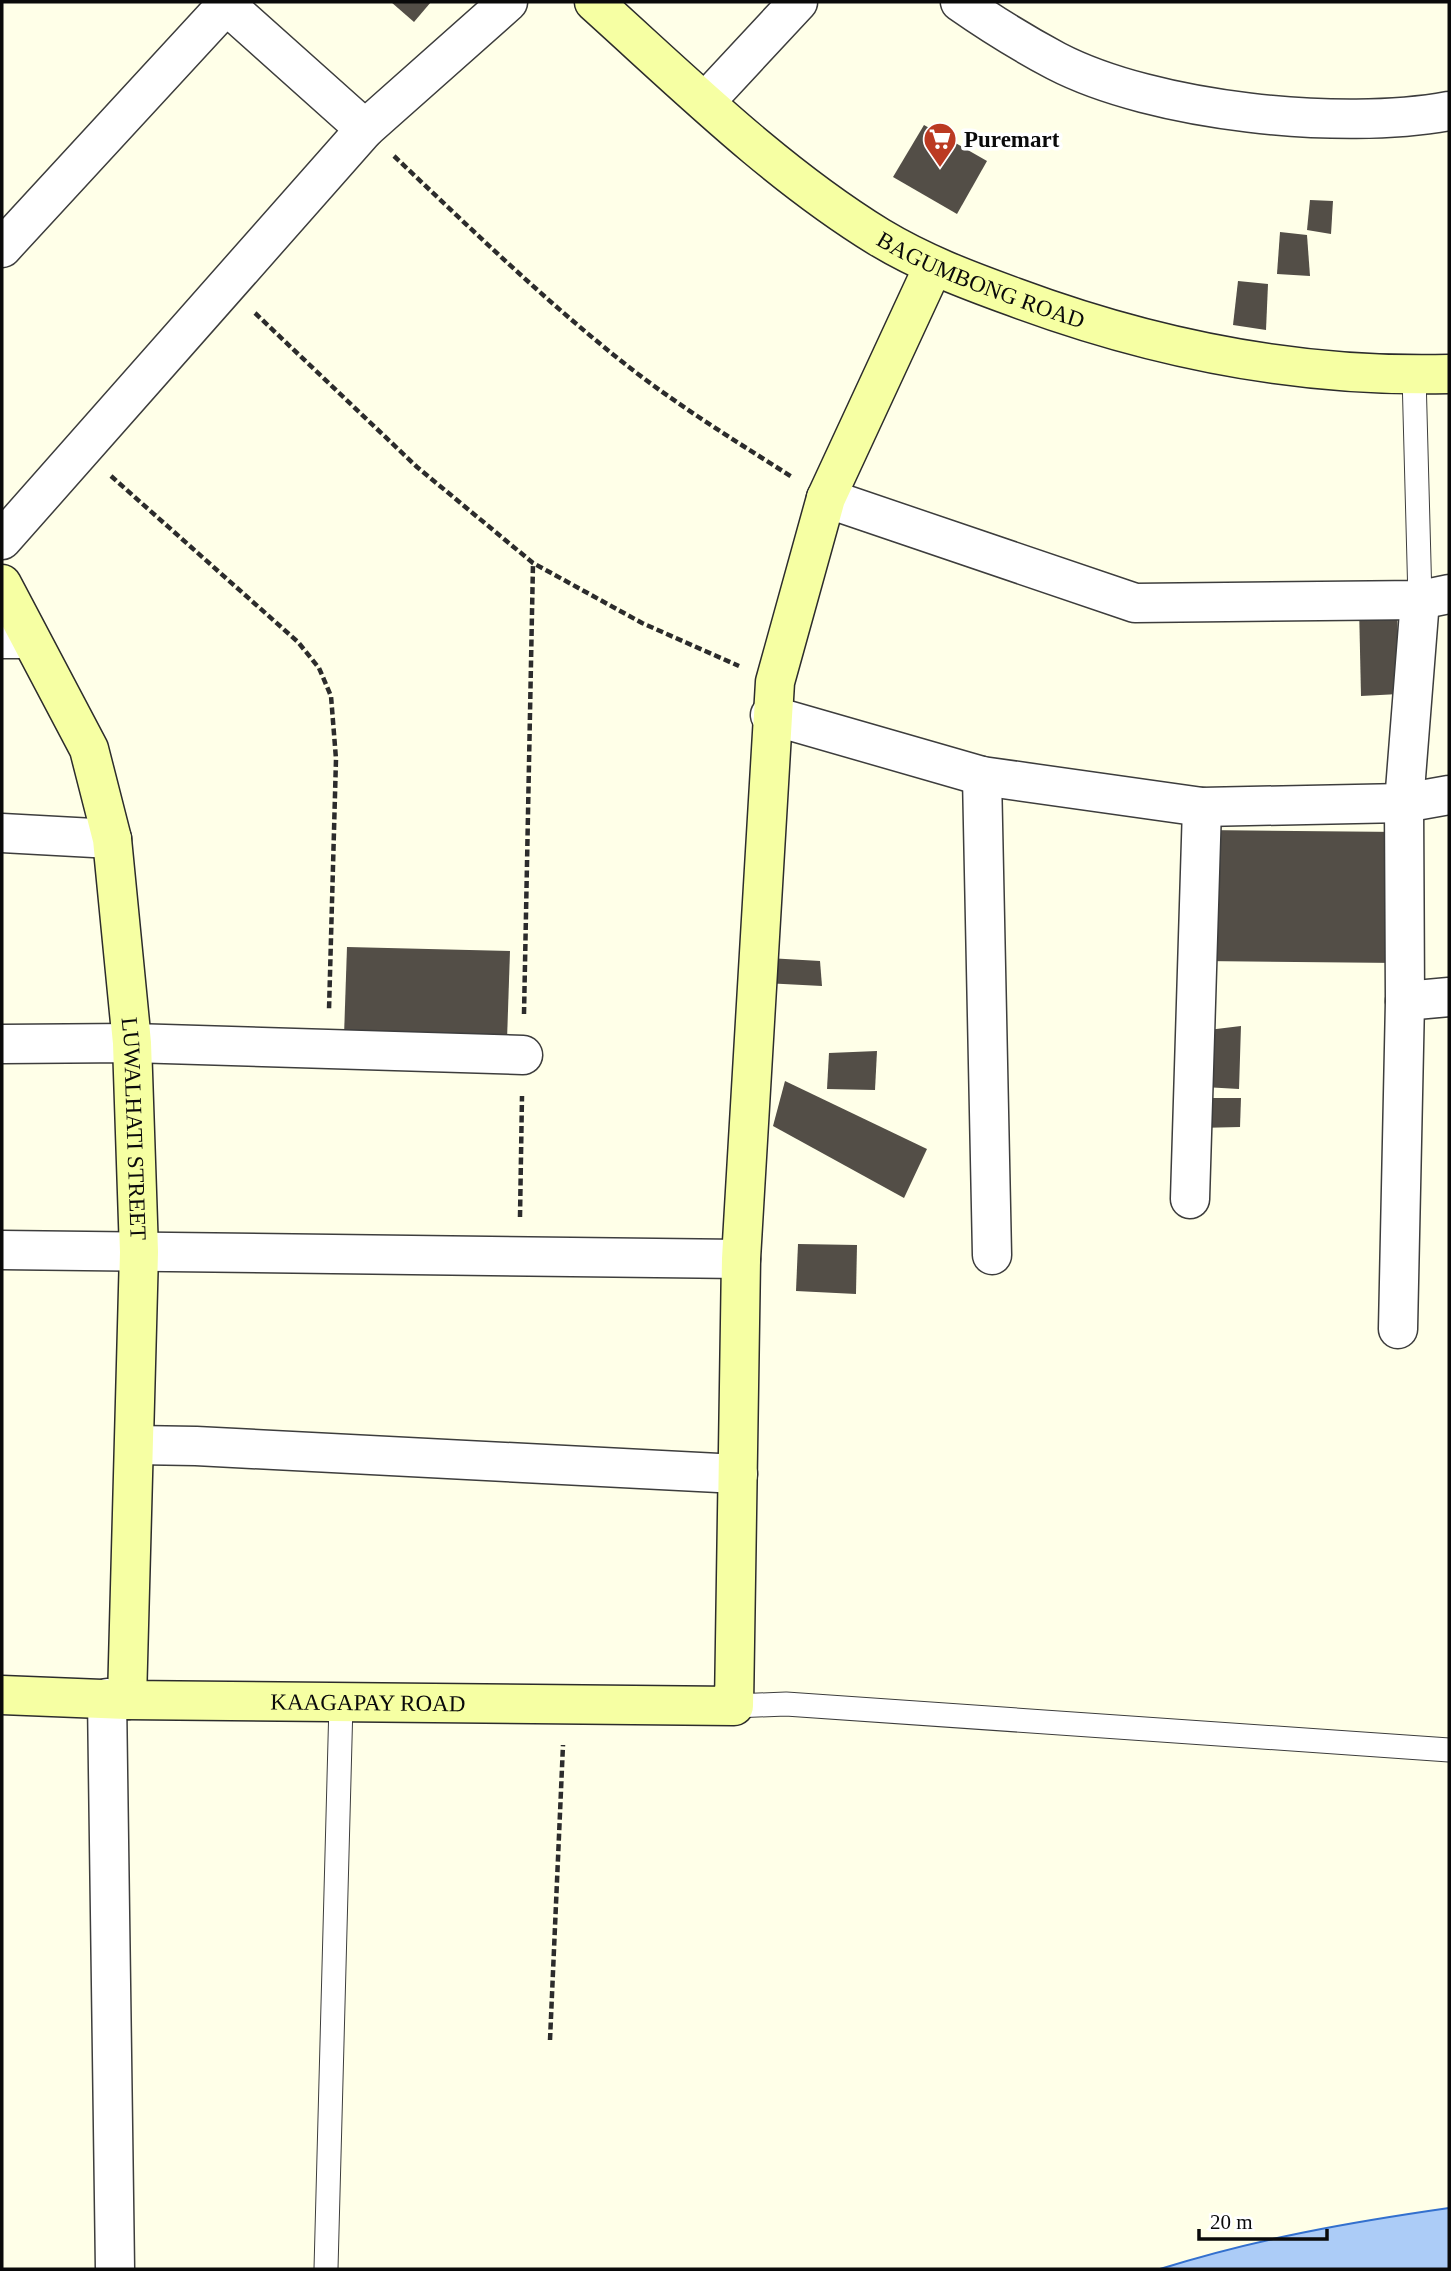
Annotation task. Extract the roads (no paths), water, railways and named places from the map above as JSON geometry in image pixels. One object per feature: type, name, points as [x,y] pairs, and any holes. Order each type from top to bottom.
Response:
[{"type":"street","points":[[2,540],[365,130],[508,2]]},
{"type":"street","name":"BAGUMBONG ROAD","points":[[594,2],[705,102],[822,198],[878,237],[933,267],[1049,310],[1198,351],[1274,366],[1336,373],[1432,375]]},
{"type":"street","points":[[705,102],[798,2]]},
{"type":"street","points":[[960,2],[1057,62],[1143,94],[1224,108],[1318,118],[1406,119],[1449,111]]},
{"type":"street","points":[[2,248],[225,3],[365,130]]},
{"type":"street","points":[[734,1706],[741,1258],[772,699],[826,498],[933,267]]},
{"type":"street","points":[[826,498],[1135,604],[1435,597],[1404,803],[1405,1001],[1398,1329]]},
{"type":"street","name":"LUWALHATI STREET","points":[[2,584],[16,639],[89,750],[112,839],[132,1043],[139,1252],[135,1445],[117,1699]]},
{"type":"street","points":[[772,699],[982,776],[1202,807],[1404,803],[1449,795]]},
{"type":"street","points":[[982,776],[992,1255]]},
{"type":"street","points":[[1190,1199],[1202,807]]},
{"type":"street","points":[[2,833],[112,839]]},
{"type":"street","points":[[1405,1001],[1449,997]]},
{"type":"street","points":[[2,1044],[132,1043],[523,1055]]},
{"type":"street","points":[[2,1250],[741,1258]]},
{"type":"street","points":[[135,1445],[738,1475]]},
{"type":"street","name":"KAAGAPAY ROAD","points":[[2,1695],[341,1703],[734,1706]]},
{"type":"street","points":[[115,2269],[117,1699]]},
{"type":"lane","points":[[1432,375],[1435,597]]},
{"type":"lane","points":[[326,2269],[341,1703]]},
{"type":"lane","points":[[734,1706],[786,1704],[1449,1750]]},
{"type":"water","points":[[1449,2208],[1449,2269],[1160,2269],[1303,2232]]},
{"type":"place","name":"Puremart","points":[[940,169]]}]
